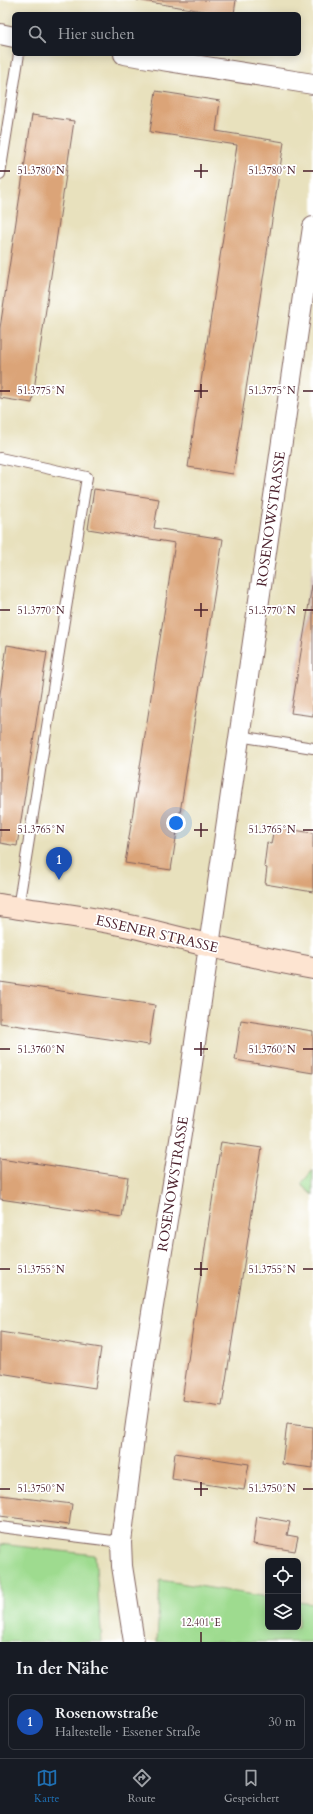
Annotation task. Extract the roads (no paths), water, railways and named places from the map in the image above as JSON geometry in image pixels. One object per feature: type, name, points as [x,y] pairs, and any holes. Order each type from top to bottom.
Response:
[{"type":"main road","name":"ESSENER STRASSE","points":[[9,907],[74,916],[146,930],[208,946],[313,968]]},
{"type":"street","points":[[0,34],[12,37]]},
{"type":"street","points":[[137,56],[313,84]]},
{"type":"street","name":"ROSENOWSTRASSE","points":[[134,1642],[122,1566],[121,1542],[147,1343],[184,1112],[240,736],[313,227]]},
{"type":"lane","points":[[0,174],[19,56]]},
{"type":"lane","points":[[0,458],[87,477],[9,907]]},
{"type":"lane","points":[[240,736],[313,748]]},
{"type":"lane","points":[[0,1527],[121,1542]]},
{"type":"place","name":"Rosenowstraße","points":[[59,880]]}]
